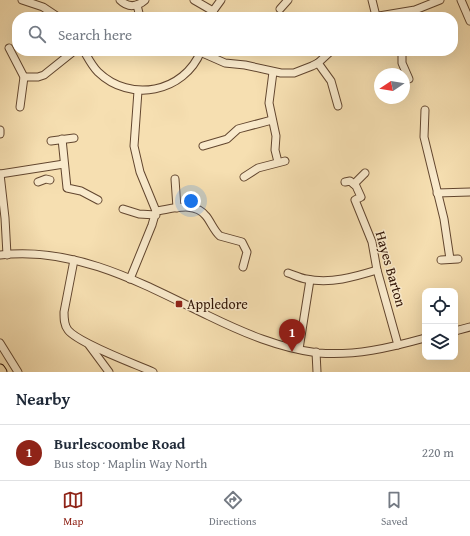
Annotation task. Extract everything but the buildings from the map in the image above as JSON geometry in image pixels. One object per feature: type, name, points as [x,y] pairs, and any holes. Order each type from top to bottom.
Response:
[{"type":"street","points":[[22,0],[34,2],[50,12]]},
{"type":"street","points":[[120,0],[129,6],[137,5],[145,0]]},
{"type":"street","points":[[194,0],[209,12]]},
{"type":"street","points":[[213,12],[221,0]]},
{"type":"street","points":[[372,0],[374,12]]},
{"type":"street","points":[[407,12],[440,0]]},
{"type":"street","points":[[461,0],[470,21]]},
{"type":"street","points":[[280,9],[286,1]]},
{"type":"street","points":[[137,5],[139,12]]},
{"type":"street","points":[[9,48],[12,53]]},
{"type":"street","points":[[14,56],[24,74],[20,107]]},
{"type":"street","points":[[24,77],[38,77],[44,75],[67,56]]},
{"type":"street","points":[[87,56],[103,77],[116,85],[138,91],[155,90],[176,81],[188,71],[198,56]]},
{"type":"street","points":[[209,56],[224,63],[245,65],[282,73],[305,69],[318,63],[326,56]]},
{"type":"street","points":[[402,56],[402,63],[404,68]]},
{"type":"street","points":[[318,63],[331,81],[338,106]]},
{"type":"street","points":[[244,177],[258,168],[278,162],[275,150],[276,136],[269,96],[273,72]]},
{"type":"street","points":[[130,279],[156,213],[140,172],[134,146],[138,91]]},
{"type":"street","points":[[425,110],[424,136],[454,259],[441,260]]},
{"type":"street","points":[[203,146],[227,139],[238,129],[272,120]]},
{"type":"street","points":[[51,141],[74,138]]},
{"type":"street","points":[[62,139],[67,188],[81,191],[98,200]]},
{"type":"street","points":[[64,164],[0,174],[5,218],[4,255],[37,254],[54,256],[99,266],[130,279],[237,330],[277,345],[316,352],[355,353],[422,339]]},
{"type":"street","points":[[38,182],[48,180],[45,167]]},
{"type":"street","points":[[345,182],[350,180],[354,184],[365,173]]},
{"type":"street","points":[[174,179],[176,208]]},
{"type":"street","name":"Hayes Barton","points":[[354,184],[361,197],[355,200],[372,242],[377,270],[398,345]]},
{"type":"street","points":[[437,193],[470,192]]},
{"type":"street","points":[[123,209],[139,214],[156,213],[192,206],[199,209],[205,214],[220,236],[242,242],[247,252],[243,267]]},
{"type":"street","points":[[74,260],[64,318],[66,326],[72,335],[105,352],[153,372]]},
{"type":"street","points":[[288,273],[310,280],[331,281],[353,277],[377,270]]},
{"type":"street","points":[[298,349],[310,280]]},
{"type":"street","points":[[458,330],[470,327]]},
{"type":"street","points":[[0,343],[18,372]]},
{"type":"street","points":[[88,343],[109,372]]},
{"type":"street","points":[[99,359],[105,352]]},
{"type":"street","points":[[316,352],[317,372]]},
{"type":"place","name":"Appledore","points":[[179,304]]},
{"type":"place","name":"Burlescoombe Road","points":[[292,352]]}]
